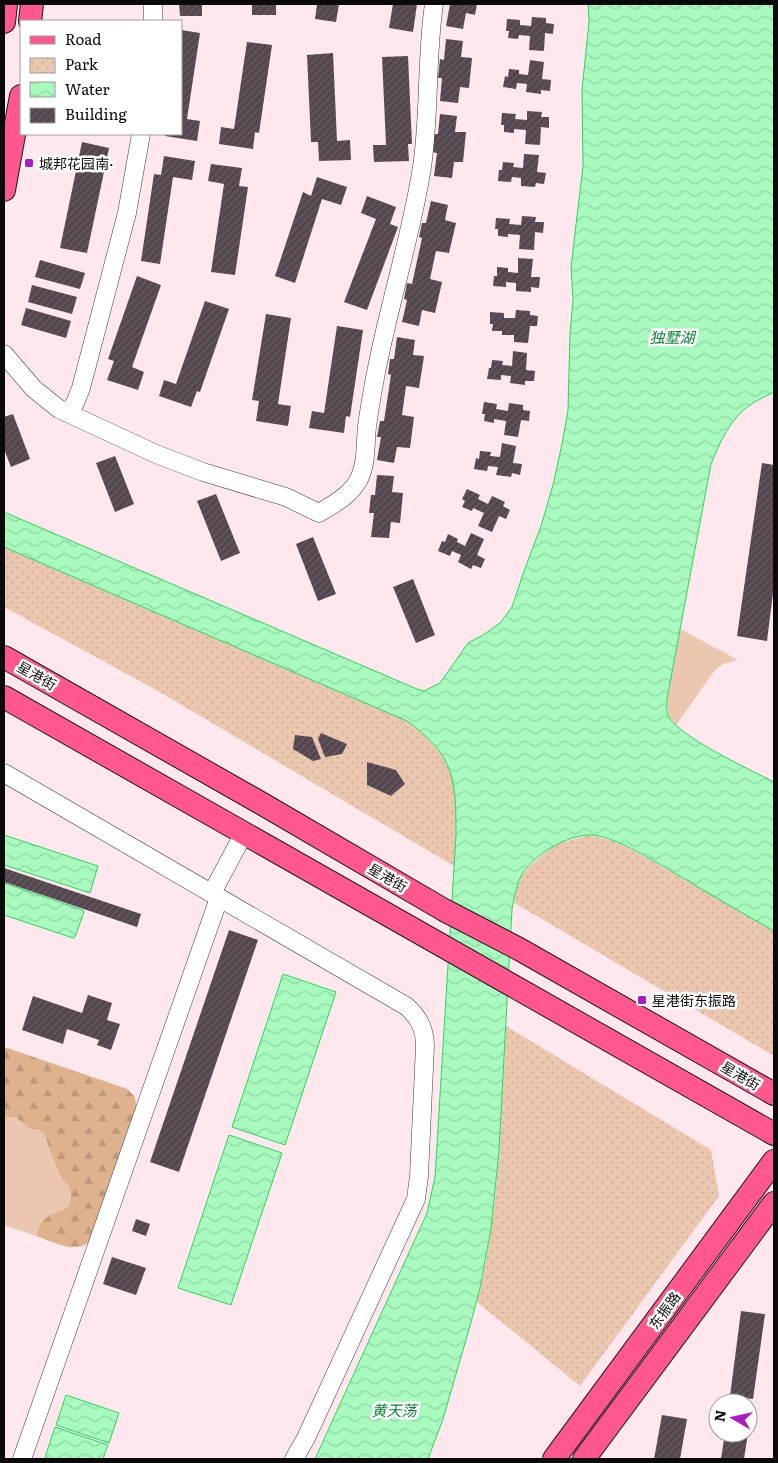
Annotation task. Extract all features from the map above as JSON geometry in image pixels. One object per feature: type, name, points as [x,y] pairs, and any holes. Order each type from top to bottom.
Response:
[{"type":"main road","points":[[4,22],[6,4]]},
{"type":"main road","points":[[30,20],[32,4]]},
{"type":"main road","points":[[4,190],[20,102]]},
{"type":"main road","name":"星港街","points":[[4,657],[444,910],[519,949],[774,1094]]},
{"type":"main road","points":[[4,697],[774,1134]]},
{"type":"main road","name":"东振路","points":[[554,1459],[774,1161]]},
{"type":"main road","name":"东振路","points":[[584,1459],[774,1203]]},
{"type":"street","points":[[153,4],[153,20]]},
{"type":"street","points":[[4,354],[34,388],[59,409],[156,454],[203,472],[286,497],[319,513],[348,493],[359,480],[364,464],[370,404],[375,377],[419,183],[425,145],[429,51],[434,4]]},
{"type":"street","points":[[68,413],[75,403],[81,388],[107,290],[127,213],[141,135]]},
{"type":"street","points":[[4,773],[406,1006],[419,1020],[425,1037],[419,1176],[416,1199],[310,1430],[294,1459]]},
{"type":"street","points":[[22,1459],[215,895],[244,834]]},
{"type":"green space","points":[[4,547],[407,721],[426,737],[439,752],[448,768],[454,785],[456,822],[454,866],[158,691],[4,607]]},
{"type":"green space","points":[[680,629],[738,660],[723,664],[715,670],[676,725],[669,716],[667,699]]},
{"type":"green space","points":[[588,835],[614,841],[640,854],[774,931],[774,1056],[513,902],[522,875],[530,866],[554,845]]},
{"type":"green space","points":[[506,1026],[711,1150],[719,1196],[580,1386],[477,1302],[491,1234],[495,1199],[501,1130]]},
{"type":"green space","points":[[4,1047],[127,1089],[134,1096],[136,1101],[86,1245],[68,1247],[4,1225]]},
{"type":"green space","points":[[4,1047],[127,1089],[134,1096],[137,1108],[92,1240],[85,1244],[71,1247],[64,1246],[37,1236],[44,1220],[69,1205],[71,1190],[60,1174],[44,1133],[29,1128],[16,1117],[4,1117]]},
{"type":"water","name":"独墅湖","points":[[588,4],[774,4],[774,392],[753,403],[737,417],[722,439],[711,464],[667,699],[667,713],[676,725],[701,744],[774,782],[774,931],[638,852],[599,836],[579,836],[560,843],[533,861],[526,869],[518,884],[512,909],[499,1151],[491,1229],[480,1288],[443,1419],[428,1459],[315,1459],[427,1213],[435,1177],[456,835],[455,798],[449,770],[444,758],[435,746],[407,721],[4,547],[4,512],[417,689],[424,691],[440,683],[468,643],[500,623],[512,607],[541,526],[562,444],[568,410],[573,300],[571,267],[583,166],[582,90],[589,22]]},
{"type":"water","points":[[4,835],[98,866],[90,893],[4,865]]},
{"type":"water","points":[[4,883],[83,910],[84,912],[75,937],[73,938],[4,915]]},
{"type":"water","points":[[283,974],[336,992],[285,1145],[232,1127]]},
{"type":"water","points":[[229,1135],[282,1153],[231,1305],[178,1288]]},
{"type":"water","points":[[66,1395],[119,1413],[109,1443],[56,1425]]},
{"type":"water","points":[[55,1427],[108,1445],[103,1459],[50,1459],[45,1457]]},
{"type":"building","points":[[179,4],[202,4],[202,16],[180,16]]},
{"type":"building","points":[[252,4],[276,4],[276,15],[252,15]]},
{"type":"building","points":[[317,4],[339,4],[336,22],[315,19]]},
{"type":"building","points":[[393,4],[417,4],[413,32],[389,28]]},
{"type":"building","points":[[450,4],[477,4],[475,15],[466,13],[463,29],[446,26]]},
{"type":"building","points":[[532,17],[546,18],[546,23],[554,24],[553,34],[545,33],[544,51],[529,50],[530,36],[519,35],[518,39],[508,38],[509,31],[506,31],[507,19],[520,20],[520,25],[531,26]]},
{"type":"building","points":[[182,30],[200,33],[187,119],[200,121],[197,141],[165,136],[182,135]]},
{"type":"building","points":[[446,39],[463,41],[461,57],[472,58],[469,88],[460,87],[458,103],[440,101],[442,78],[438,78],[440,59],[444,60]]},
{"type":"building","points":[[247,42],[272,45],[259,133],[255,132],[253,149],[219,144],[221,127],[234,129]]},
{"type":"building","points":[[333,53],[337,141],[350,140],[351,160],[319,161],[318,142],[311,142],[307,55]]},
{"type":"building","points":[[408,56],[412,144],[408,144],[409,161],[374,162],[373,145],[386,145],[382,57]]},
{"type":"building","points":[[530,60],[544,62],[542,79],[551,80],[550,91],[541,90],[541,94],[526,92],[527,84],[517,83],[516,89],[503,87],[505,76],[508,77],[509,69],[519,70],[519,74],[528,75]]},
{"type":"building","points":[[527,111],[542,112],[541,117],[549,117],[549,128],[541,127],[540,145],[525,144],[526,130],[514,129],[514,133],[504,132],[504,125],[501,125],[502,113],[516,114],[515,119],[527,120]]},
{"type":"building","points":[[440,114],[457,116],[455,132],[466,132],[463,162],[454,162],[452,178],[434,176],[437,153],[432,152],[434,134],[438,134]]},
{"type":"building","points":[[82,142],[109,148],[87,253],[60,248]]},
{"type":"building","points":[[524,154],[539,155],[537,172],[546,173],[544,184],[536,183],[535,187],[521,186],[521,178],[512,177],[511,182],[498,181],[499,170],[502,170],[503,162],[514,163],[513,167],[523,168]]},
{"type":"building","points":[[164,156],[195,161],[192,180],[173,177],[160,264],[141,261],[154,174],[161,175]]},
{"type":"building","points":[[211,164],[242,168],[239,186],[248,187],[235,275],[211,272],[224,184],[208,181]]},
{"type":"building","points":[[317,177],[347,187],[341,205],[322,199],[295,283],[275,276],[303,192],[311,196]]},
{"type":"building","points":[[367,196],[396,207],[390,224],[398,227],[367,310],[344,302],[376,219],[361,213]]},
{"type":"building","points":[[431,201],[448,205],[445,220],[456,223],[449,253],[436,251],[430,279],[442,282],[435,313],[422,310],[419,326],[402,322],[407,300],[404,299],[407,283],[412,284],[422,238],[419,237],[422,223],[426,223]]},
{"type":"building","points":[[522,216],[536,217],[535,222],[544,222],[543,233],[535,232],[534,250],[519,249],[520,235],[508,234],[508,237],[498,236],[498,229],[495,229],[496,218],[510,219],[509,224],[521,225]]},
{"type":"building","points":[[518,258],[533,259],[531,277],[540,277],[539,288],[531,287],[531,292],[516,291],[516,283],[506,282],[506,287],[493,286],[494,276],[497,276],[497,267],[508,268],[508,272],[518,273]]},
{"type":"building","points":[[40,260],[85,273],[80,289],[35,277]]},
{"type":"building","points":[[137,276],[161,285],[132,367],[144,372],[138,390],[107,380],[114,361],[108,359]]},
{"type":"building","points":[[32,285],[77,297],[72,314],[28,302]]},
{"type":"building","points":[[205,301],[229,309],[200,392],[197,391],[191,407],[159,396],[164,380],[176,384]]},
{"type":"building","points":[[26,308],[71,321],[66,338],[21,325]]},
{"type":"building","points":[[516,310],[530,311],[530,315],[538,316],[537,326],[530,326],[528,343],[514,342],[514,335],[502,335],[502,331],[492,331],[493,324],[490,324],[490,312],[504,313],[504,318],[515,318]]},
{"type":"building","points":[[266,314],[291,318],[278,404],[291,406],[288,426],[256,421],[259,401],[252,400]]},
{"type":"building","points":[[337,326],[363,330],[350,417],[346,416],[344,433],[309,428],[312,411],[324,413]]},
{"type":"building","points":[[397,337],[415,340],[413,355],[424,356],[419,388],[406,386],[402,415],[414,417],[410,448],[397,447],[394,463],[377,460],[381,437],[377,437],[380,421],[384,421],[391,375],[388,374],[390,359],[394,359]]},
{"type":"building","points":[[513,351],[527,353],[526,370],[535,371],[534,381],[525,381],[525,385],[510,383],[511,376],[501,375],[501,380],[487,379],[492,360],[503,361],[502,365],[512,366]]},
{"type":"building","points":[[484,402],[497,404],[496,409],[508,411],[509,403],[523,405],[523,410],[530,411],[529,421],[521,420],[518,437],[504,435],[506,421],[494,419],[494,423],[484,421],[485,414],[482,414]]},
{"type":"building","points":[[13,414],[30,459],[11,467],[4,449],[4,417]]},
{"type":"building","points":[[502,443],[516,446],[513,463],[522,464],[520,475],[512,473],[511,477],[496,475],[498,467],[488,466],[487,471],[474,469],[476,458],[479,459],[480,451],[491,452],[490,456],[500,457]]},
{"type":"building","points":[[115,456],[134,504],[115,512],[96,463]]},
{"type":"building","points":[[762,463],[774,465],[774,585],[767,641],[737,636]]},
{"type":"building","points":[[377,475],[394,476],[392,492],[403,493],[400,523],[391,522],[389,538],[371,537],[374,513],[369,513],[371,495],[375,495]]},
{"type":"building","points":[[467,489],[480,495],[478,499],[488,504],[492,496],[505,502],[503,506],[510,510],[506,519],[499,516],[492,532],[478,526],[484,513],[473,508],[472,511],[462,507],[465,501],[462,499]]},
{"type":"building","points":[[216,494],[240,553],[221,561],[197,501]]},
{"type":"building","points":[[471,533],[484,539],[477,555],[485,559],[481,568],[473,565],[471,569],[458,562],[461,555],[452,551],[450,556],[438,551],[442,541],[445,542],[448,534],[458,539],[457,542],[465,546]]},
{"type":"building","points":[[313,537],[336,594],[318,601],[296,544]]},
{"type":"building","points":[[413,579],[435,635],[416,643],[393,587]]},
{"type":"building","points":[[321,733],[347,744],[342,754],[325,757],[318,739]]},
{"type":"building","points":[[295,735],[312,737],[321,759],[313,761],[293,749]]},
{"type":"building","points":[[367,762],[396,770],[405,784],[391,796],[367,785]]},
{"type":"building","points":[[4,868],[141,914],[137,927],[4,882]]},
{"type":"building","points":[[229,930],[258,940],[179,1172],[150,1162]]},
{"type":"building","points":[[88,995],[112,1003],[107,1020],[120,1024],[111,1050],[97,1045],[99,1040],[67,1029],[63,1044],[22,1030],[33,996],[82,1013]]},
{"type":"building","points":[[136,1219],[150,1224],[146,1236],[132,1231]]},
{"type":"building","points":[[112,1257],[146,1268],[136,1295],[103,1284]]},
{"type":"building","points":[[741,1311],[765,1314],[754,1393],[730,1393]]},
{"type":"building","points":[[662,1415],[687,1419],[680,1459],[654,1459]]},
{"type":"building","points":[[723,1443],[746,1443],[744,1459],[721,1459]]},
{"type":"place","name":"城邦花园南·","points":[[29,163]]},
{"type":"place","name":"星港街东振路","points":[[642,1000]]},
{"type":"water label","name":"黄天荡","points":[[394,1409]]}]
